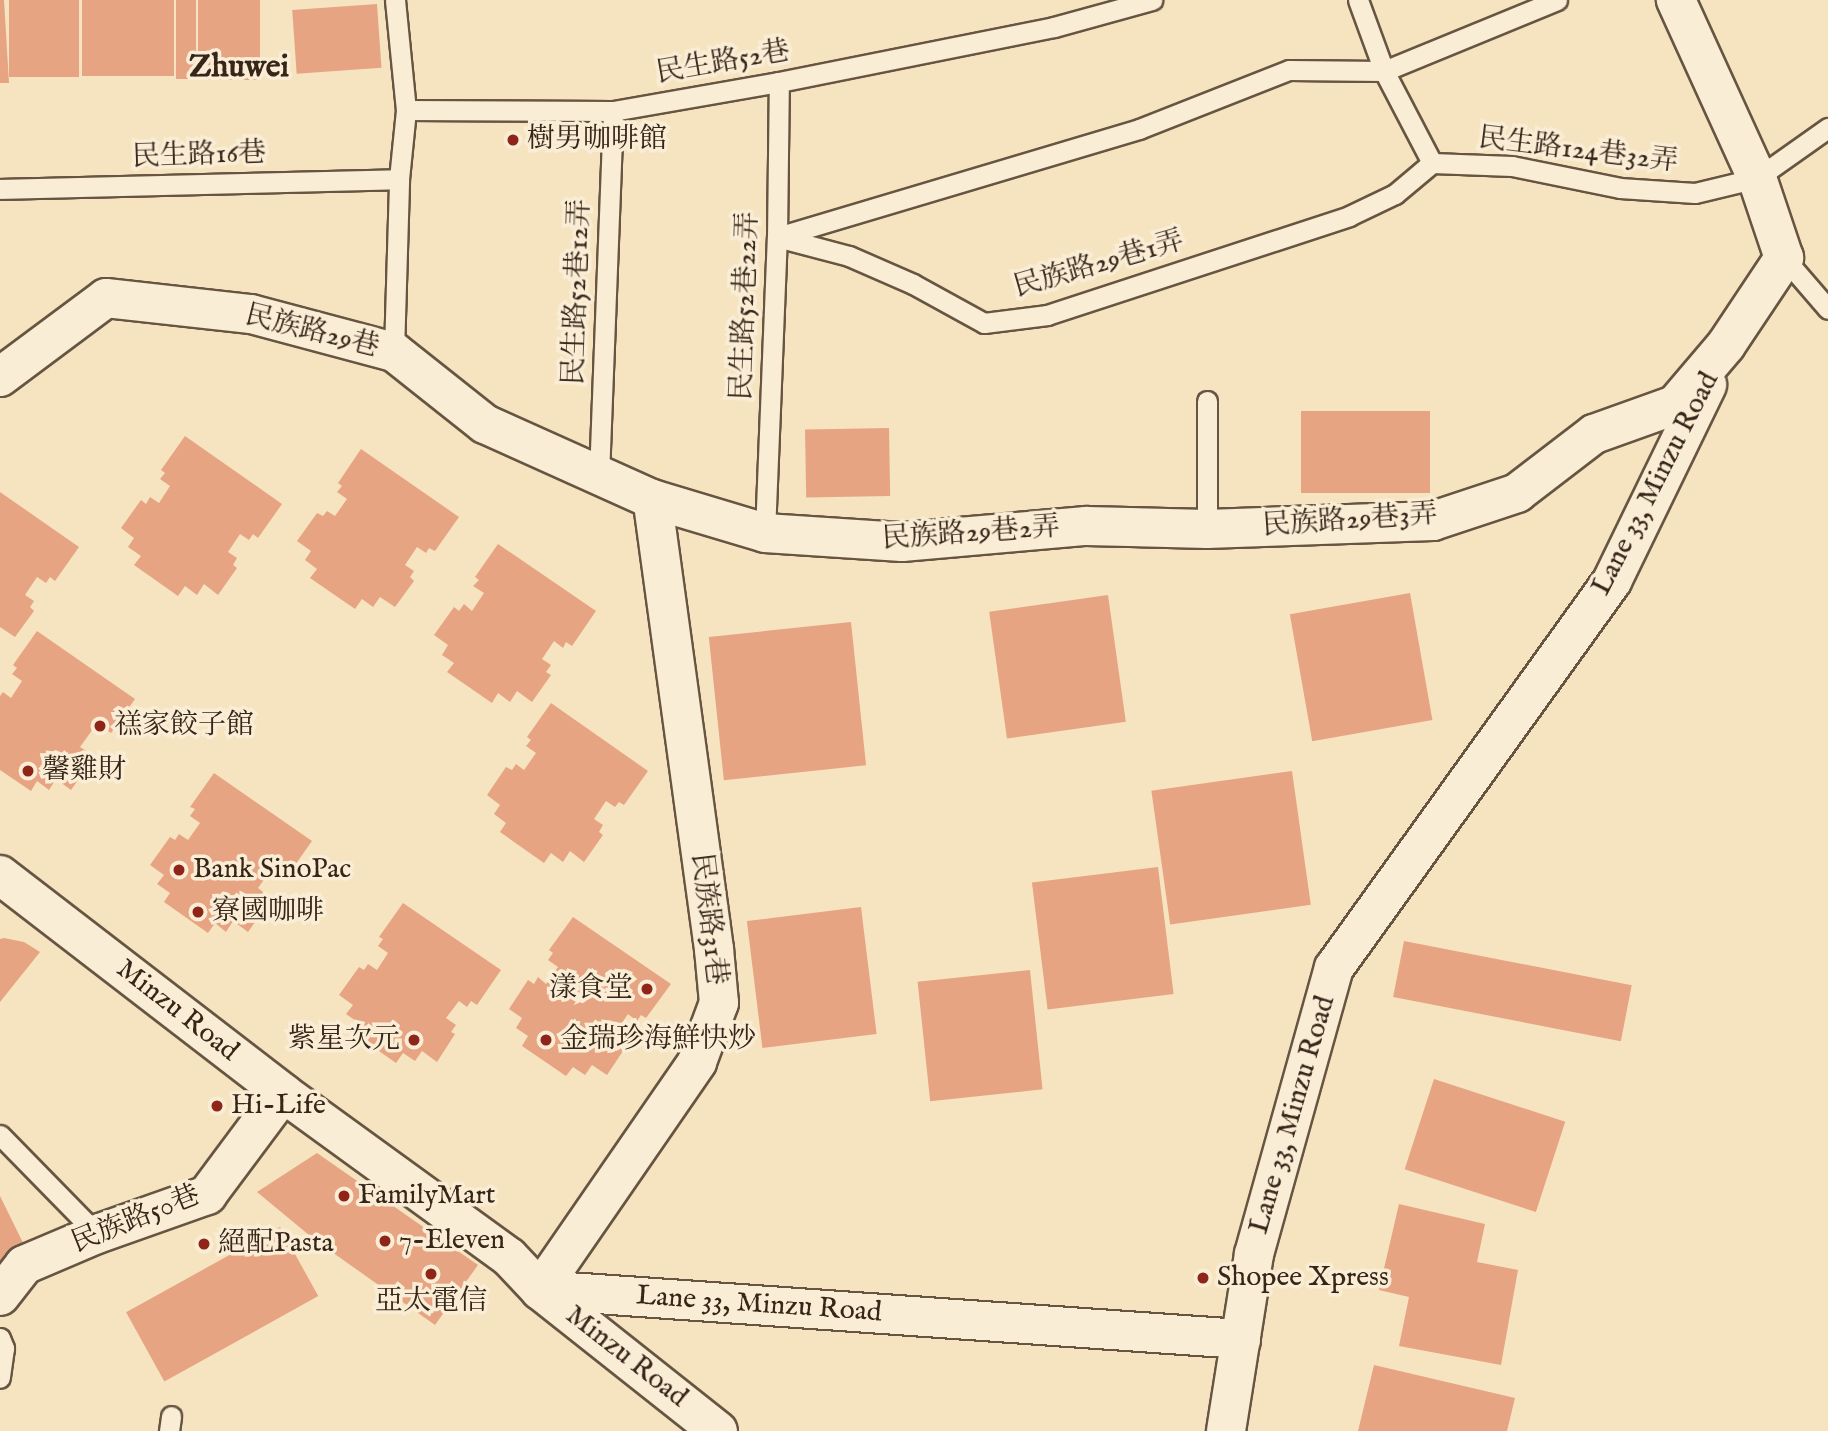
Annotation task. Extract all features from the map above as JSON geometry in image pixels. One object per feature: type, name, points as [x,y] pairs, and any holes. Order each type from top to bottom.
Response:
[{"type":"street","points":[[1676,0],[1757,178],[1784,258],[1726,345]]},
{"type":"street","name":"民族路29巷","points":[[0,377],[106,299],[251,314],[394,352],[485,424],[652,499]]},
{"type":"street","name":"民族路29巷3弄","points":[[1086,526],[1208,529],[1433,521],[1517,493],[1594,433],[1675,405],[1726,345]]},
{"type":"street","name":"Lane 33, Minzu Road","points":[[540,1290],[1241,1339],[1254,1254],[1334,968],[1612,581],[1726,345]]},
{"type":"street","name":"民族路29巷2弄","points":[[652,499],[765,533],[902,542],[1086,526]]},
{"type":"street","name":"民族路31巷","points":[[540,1290],[697,1062],[719,1003],[652,499]]},
{"type":"street","name":"Minzu Road","points":[[0,875],[283,1093],[509,1257],[540,1290],[718,1431]]},
{"type":"street","name":"民族路50巷","points":[[0,1296],[24,1265],[97,1234],[207,1195],[283,1093]]},
{"type":"street","points":[[1226,1431],[1241,1339]]},
{"type":"lane","points":[[394,352],[399,179],[406,110],[396,0]]},
{"type":"lane","name":"民生路52巷","points":[[406,110],[613,111],[779,82],[1054,26],[1152,0]]},
{"type":"lane","points":[[1358,0],[1384,71],[1432,163]]},
{"type":"lane","points":[[777,237],[1139,129],[1289,71],[1384,71],[1556,0]]},
{"type":"lane","name":"民生路52巷22弄","points":[[765,533],[777,237],[779,82]]},
{"type":"lane","name":"民生路52巷12弄","points":[[599,476],[613,111]]},
{"type":"lane","points":[[1757,178],[1828,128]]},
{"type":"lane","name":"民生路124巷32弄","points":[[1432,163],[1513,166],[1620,188],[1695,193],[1757,178]]},
{"type":"lane","name":"民族路29巷1弄","points":[[777,237],[849,256],[913,285],[984,323],[1047,315],[1349,216],[1395,194],[1432,163]]},
{"type":"lane","name":"民生路16巷","points":[[0,189],[399,179]]},
{"type":"lane","points":[[1784,258],[1828,309]]},
{"type":"lane","points":[[1208,401],[1208,529]]},
{"type":"lane","points":[[0,1135],[97,1234]]},
{"type":"lane","points":[[0,1338],[4,1348],[0,1378]]},
{"type":"building","points":[[0,0],[4,0],[9,83],[0,83]]},
{"type":"building","points":[[9,0],[79,0],[79,77],[9,77]]},
{"type":"building","points":[[82,0],[174,0],[174,76],[82,76]]},
{"type":"building","points":[[176,0],[196,0],[196,79],[176,79]]},
{"type":"building","points":[[198,0],[260,0],[260,80],[198,80]]},
{"type":"building","points":[[377,4],[381,68],[297,74],[292,10]]},
{"type":"building","points":[[1301,411],[1430,411],[1430,493],[1301,493]]},
{"type":"building","points":[[889,428],[890,496],[806,497],[805,429]]},
{"type":"building","points":[[185,436],[282,504],[258,538],[253,534],[249,540],[240,534],[228,552],[237,558],[233,565],[237,568],[218,595],[204,584],[197,595],[185,586],[178,596],[134,565],[141,556],[128,547],[134,538],[121,528],[141,500],[146,504],[150,497],[159,503],[170,486],[160,479],[165,473],[161,470]]},
{"type":"building","points":[[361,449],[459,517],[435,551],[429,548],[426,553],[417,547],[405,565],[414,571],[410,577],[414,581],[395,607],[380,597],[373,607],[362,599],[355,609],[310,578],[317,569],[305,560],[311,551],[297,541],[317,513],[323,516],[327,511],[335,516],[347,499],[337,492],[342,486],[338,483]]},
{"type":"building","points":[[0,492],[79,547],[55,581],[50,577],[46,583],[37,577],[25,595],[34,601],[30,607],[34,611],[15,637],[0,627]]},
{"type":"building","points":[[498,544],[596,611],[572,646],[566,642],[563,648],[554,641],[542,659],[551,665],[546,672],[551,675],[532,702],[517,691],[510,702],[498,693],[492,703],[447,672],[454,663],[442,655],[448,645],[434,635],[454,607],[459,611],[464,604],[472,611],[484,593],[473,586],[479,580],[475,577]]},
{"type":"building","points":[[1410,593],[1432,720],[1312,741],[1290,614]]},
{"type":"building","points":[[1108,595],[1126,722],[1007,738],[989,612]]},
{"type":"building","points":[[851,622],[866,765],[724,780],[709,637]]},
{"type":"building","points":[[37,631],[135,699],[111,733],[105,729],[101,735],[93,729],[80,747],[90,753],[86,760],[90,763],[71,790],[56,779],[49,790],[37,781],[31,791],[0,770],[0,696],[3,692],[11,698],[22,681],[12,674],[17,668],[13,665]]},
{"type":"building","points":[[551,703],[648,771],[624,805],[619,802],[615,807],[606,801],[594,819],[603,825],[599,832],[603,835],[584,862],[570,851],[563,862],[551,853],[544,863],[500,832],[506,823],[494,814],[500,805],[487,795],[506,767],[512,770],[516,764],[524,770],[536,753],[526,746],[531,740],[527,737]]},
{"type":"building","points":[[1292,771],[1311,905],[1170,924],[1151,791]]},
{"type":"building","points":[[214,773],[312,841],[288,875],[283,871],[279,877],[270,871],[258,888],[267,895],[263,902],[267,905],[248,932],[233,921],[226,932],[215,923],[208,933],[164,902],[170,893],[157,884],[164,875],[150,865],[170,837],[175,840],[179,834],[188,840],[200,823],[190,816],[195,809],[190,807]]},
{"type":"building","points":[[1158,867],[1174,994],[1048,1010],[1032,882]]},
{"type":"building","points":[[403,903],[501,970],[477,1005],[471,1001],[467,1007],[459,1001],[446,1018],[456,1025],[451,1032],[455,1034],[437,1062],[422,1051],[415,1061],[403,1053],[396,1063],[352,1032],[359,1023],[346,1014],[353,1005],[339,995],[359,967],[364,970],[368,964],[377,970],[388,953],[378,946],[383,939],[379,937]]},
{"type":"building","points":[[861,907],[877,1034],[762,1048],[747,921]]},
{"type":"building","points":[[573,917],[671,984],[646,1018],[641,1015],[637,1021],[628,1014],[616,1032],[625,1039],[621,1045],[625,1048],[607,1075],[592,1065],[585,1075],[573,1067],[566,1076],[522,1046],[528,1036],[516,1028],[522,1018],[509,1009],[528,980],[534,984],[538,977],[546,984],[558,967],[548,960],[553,953],[549,950]]},
{"type":"building","points":[[0,939],[24,942],[40,952],[0,1002]]},
{"type":"building","points":[[1404,941],[1632,985],[1621,1041],[1393,997]]},
{"type":"building","points":[[1030,970],[1043,1089],[930,1101],[918,982]]},
{"type":"building","points":[[1434,1079],[1565,1122],[1536,1212],[1405,1169]]},
{"type":"building","points":[[317,1153],[478,1265],[435,1325],[315,1240],[257,1192]]},
{"type":"building","points":[[0,1196],[29,1255],[0,1268]]},
{"type":"building","points":[[1399,1204],[1485,1224],[1477,1262],[1518,1270],[1501,1365],[1399,1346],[1409,1297],[1379,1290]]},
{"type":"building","points":[[280,1227],[318,1296],[164,1381],[126,1312]]},
{"type":"building","points":[[1374,1365],[1515,1398],[1507,1431],[1358,1431]]},
{"type":"place","name":"樹男咖啡館","points":[[513,140]]},
{"type":"place","name":"禚家餃子館","points":[[100,726]]},
{"type":"place","name":"馨雞財","points":[[28,771]]},
{"type":"place","name":"Bank SinoPac","points":[[179,870]]},
{"type":"place","name":"寮國咖啡","points":[[198,912]]},
{"type":"place","name":"漾食堂","points":[[647,989]]},
{"type":"place","name":"紫星次元","points":[[414,1040]]},
{"type":"place","name":"金瑞珍海鮮快炒","points":[[546,1040]]},
{"type":"place","name":"Hi-Life","points":[[217,1106]]},
{"type":"place","name":"FamilyMart","points":[[344,1196]]},
{"type":"place","name":"7-Eleven","points":[[385,1241]]},
{"type":"place","name":"絕配Pasta","points":[[204,1244]]},
{"type":"place","name":"亞太電信","points":[[431,1274]]},
{"type":"place","name":"Shopee Xpress","points":[[1203,1278]]},
{"type":"district","name":"Zhuwei","points":[[239,68]]}]
